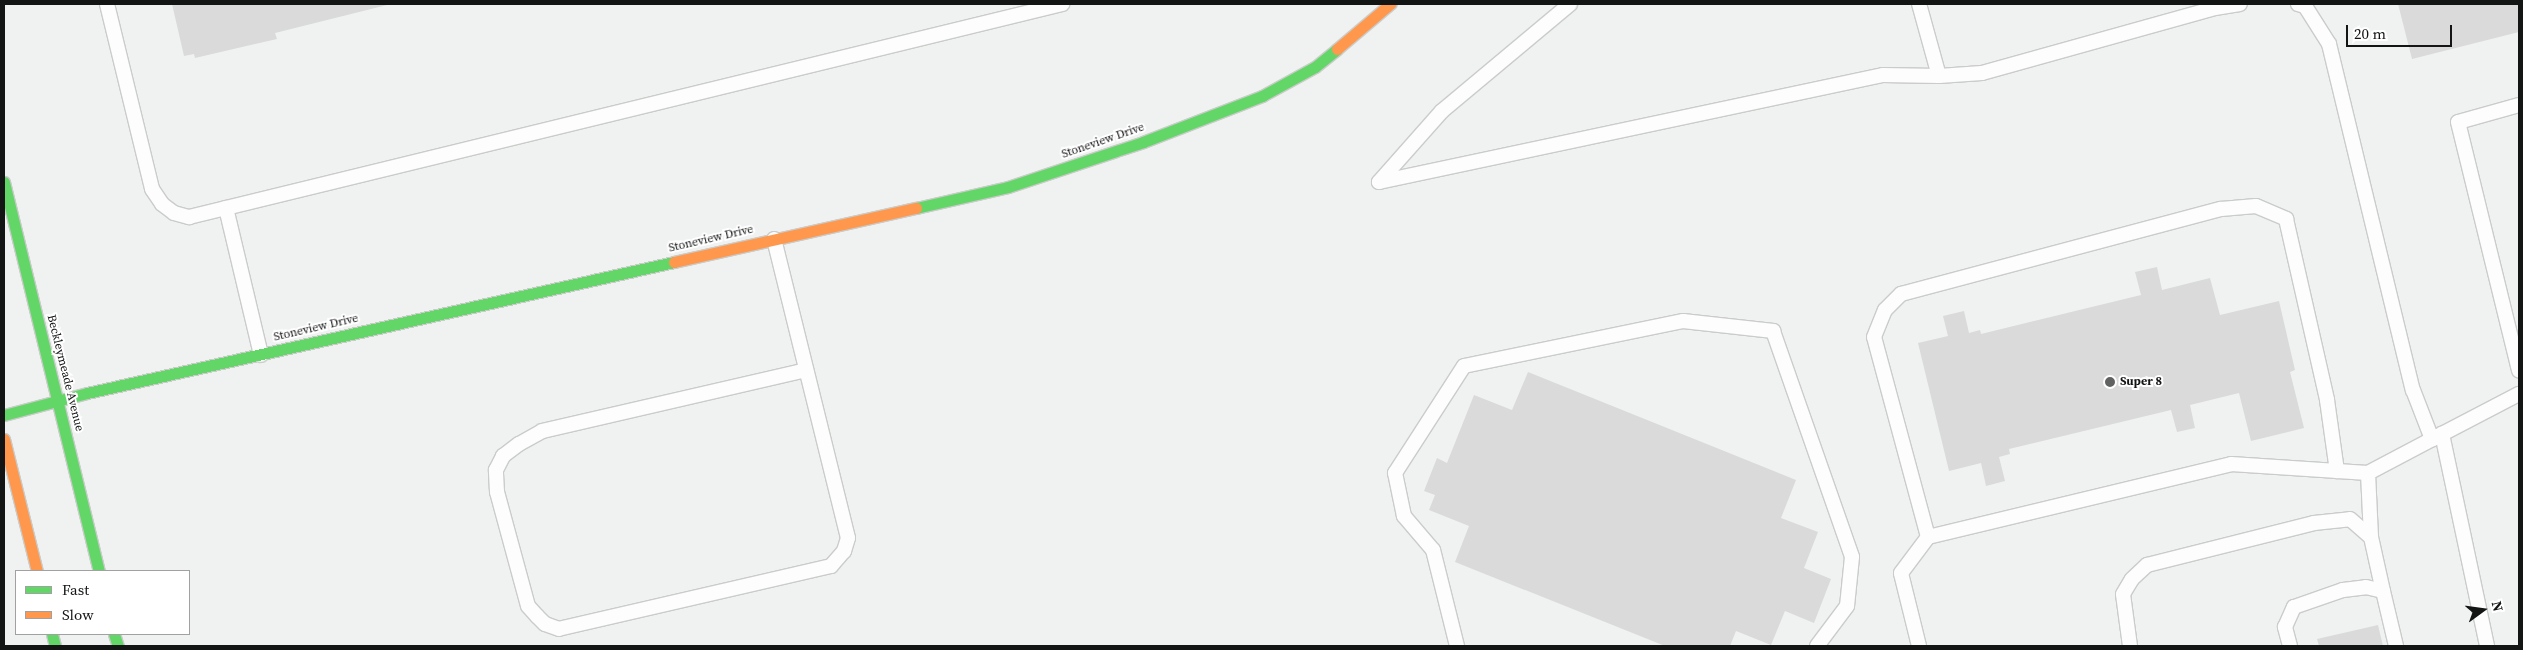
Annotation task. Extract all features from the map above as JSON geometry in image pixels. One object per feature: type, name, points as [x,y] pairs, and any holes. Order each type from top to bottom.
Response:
[{"type":"street","name":"Stoneview Drive","points":[[4,415],[58,400],[1008,187],[1143,142],[1262,96],[1315,67],[1390,4]]},
{"type":"street","name":"Beckleymeade Avenue","points":[[4,182],[99,570]]},
{"type":"street","points":[[4,439],[37,570]]},
{"type":"lane","points":[[107,4],[152,189],[162,204],[174,213],[189,218],[1062,4]]},
{"type":"lane","points":[[1570,4],[1442,110],[1379,182],[1883,75],[1939,76],[1982,73],[2216,8],[2240,4]]},
{"type":"lane","points":[[1919,4],[1939,76]]},
{"type":"lane","points":[[2298,4],[2305,6],[2329,44],[2413,390],[2437,437],[2487,646]]},
{"type":"lane","points":[[2519,106],[2458,122],[2519,371]]},
{"type":"lane","points":[[1928,537],[1874,337],[1885,310],[1901,294],[2221,209],[2256,206],[2286,219],[2326,400],[2337,471]]},
{"type":"lane","points":[[226,208],[261,355]]},
{"type":"lane","points":[[774,238],[848,538],[844,551],[831,566],[559,629],[545,624],[528,606],[497,492],[496,470],[503,456],[518,444],[542,431],[806,370]]},
{"type":"lane","points":[[1457,646],[1433,550],[1404,516],[1395,473],[1464,366],[1683,321],[1772,330],[1852,557],[1847,606],[1817,646]]},
{"type":"lane","points":[[1919,646],[1901,573],[1928,537],[2231,464],[2368,473],[2519,394]]},
{"type":"lane","points":[[2368,473],[2372,536],[2396,646]]},
{"type":"lane","points":[[2130,646],[2123,594],[2132,579],[2147,565],[2314,523],[2350,519],[2372,536]]},
{"type":"lane","points":[[2290,646],[2285,627],[2294,607],[2343,590],[2366,587],[2383,591]]},
{"type":"building","points":[[172,4],[391,4],[275,33],[277,39],[195,58],[194,54],[184,56]]},
{"type":"building","points":[[2398,4],[2519,4],[2519,32],[2412,59]]},
{"type":"building","name":"Super 8","points":[[2157,267],[2162,290],[2210,278],[2220,315],[2279,301],[2295,370],[2290,372],[2304,428],[2251,441],[2239,393],[2190,405],[2195,428],[2177,432],[2171,410],[2009,449],[2010,454],[1999,457],[2005,481],[1986,486],[1981,463],[1949,471],[1918,343],[1948,336],[1943,316],[1964,311],[1969,333],[1980,330],[1981,334],[2141,295],[2135,272]]},
{"type":"building","points":[[1528,372],[1796,480],[1781,518],[1818,532],[1804,568],[1831,579],[1814,623],[1785,611],[1771,645],[1736,631],[1730,646],[1665,646],[1455,562],[1469,526],[1429,510],[1435,495],[1424,491],[1437,458],[1447,463],[1474,395],[1512,410]]},
{"type":"building","points":[[2378,625],[2383,646],[2319,646],[2317,639]]},
{"type":"traffic: fast","points":[[916,208],[1008,187],[1143,142],[1262,96],[1315,67],[1337,49]]},
{"type":"traffic: fast","points":[[4,182],[99,570]]},
{"type":"traffic: fast","points":[[4,415],[87,393],[674,262]]},
{"type":"traffic: fast","points":[[52,635],[55,646]]},
{"type":"traffic: fast","points":[[114,635],[118,646]]},
{"type":"traffic: slow","points":[[1337,49],[1390,4]]},
{"type":"traffic: slow","points":[[674,262],[916,208]]},
{"type":"traffic: slow","points":[[4,439],[37,570]]},
{"type":"place","name":"Super 8","points":[[2110,382]]}]
